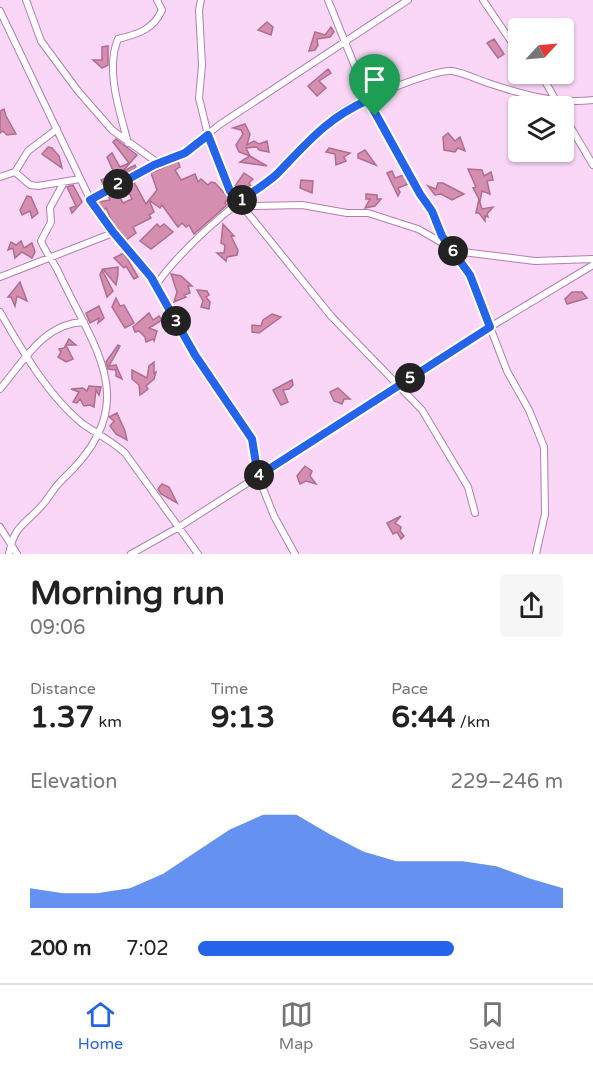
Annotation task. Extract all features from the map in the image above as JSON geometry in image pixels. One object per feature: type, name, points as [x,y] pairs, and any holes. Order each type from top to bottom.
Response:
[{"type":"street","points":[[26,0],[41,41],[96,112],[129,144],[136,145],[158,164]]},
{"type":"street","points":[[129,144],[116,96],[114,49],[118,39],[142,33],[157,21],[162,10],[157,0]]},
{"type":"street","points":[[201,0],[199,10],[202,65],[199,98],[208,135],[230,191],[331,316],[422,410],[468,487],[475,513]]},
{"type":"street","points":[[328,0],[346,40],[368,100],[420,194],[432,211],[442,236],[474,283],[507,371],[529,410],[544,447],[545,514],[536,554]]},
{"type":"street","points":[[90,200],[158,164],[185,153],[219,124],[408,0]]},
{"type":"street","points":[[483,0],[508,37]]},
{"type":"street","points":[[0,11],[90,200],[156,285],[195,355],[252,439],[258,476],[274,516],[295,554]]},
{"type":"street","points":[[156,285],[176,258],[191,247],[238,202],[275,175],[297,151],[342,111],[420,78],[450,71],[531,96]]},
{"type":"street","points":[[574,102],[593,100]]},
{"type":"street","points":[[0,177],[15,172],[28,151],[57,129]]},
{"type":"street","points":[[574,133],[593,165]]},
{"type":"street","points":[[15,172],[30,185],[80,178]]},
{"type":"street","points":[[9,554],[10,545],[19,525],[40,507],[56,486],[70,473],[98,433],[106,413],[104,372],[99,351],[41,242],[51,222],[50,208],[64,182]]},
{"type":"street","points":[[238,202],[252,206],[302,205],[347,213],[368,213],[418,229],[451,248],[535,261],[593,259]]},
{"type":"street","points":[[0,277],[113,232]]},
{"type":"street","points":[[131,554],[179,527],[490,327],[593,265]]},
{"type":"street","points":[[0,312],[37,374],[83,423],[125,453],[198,554]]},
{"type":"street","points":[[0,389],[26,355],[54,329],[72,322],[84,322]]},
{"type":"street","points":[[0,527],[17,554]]},
{"type":"building","points":[[267,22],[273,27],[271,35],[258,30]]},
{"type":"building","points":[[331,27],[334,32],[330,37],[317,39],[318,45],[315,50],[309,51],[315,32],[325,35]]},
{"type":"building","points":[[494,39],[504,54],[498,58],[487,43]]},
{"type":"building","points":[[108,46],[108,65],[102,68],[93,60],[102,60],[102,47]]},
{"type":"building","points":[[328,69],[331,73],[319,81],[326,88],[317,96],[308,86]]},
{"type":"building","points":[[4,109],[16,134],[7,135],[3,131],[0,133],[0,111]]},
{"type":"building","points":[[245,124],[250,134],[247,145],[254,141],[259,144],[267,141],[269,152],[259,150],[257,147],[246,148],[250,156],[239,152],[236,145],[243,134],[241,130],[233,128]]},
{"type":"building","points":[[448,133],[455,141],[460,137],[465,151],[458,148],[455,152],[444,150],[443,137]]},
{"type":"building","points":[[116,139],[137,155],[122,172],[135,165],[136,168],[104,186],[101,180],[115,175],[107,157],[112,153],[120,167],[129,163],[113,142]]},
{"type":"building","points":[[48,147],[59,156],[62,168],[42,154]]},
{"type":"building","points":[[329,148],[350,153],[344,157],[346,161],[336,165],[335,154],[326,152]]},
{"type":"building","points":[[365,150],[376,165],[358,158],[358,154]]},
{"type":"building","points":[[250,156],[267,166],[240,162]]},
{"type":"building","points":[[178,161],[180,167],[175,170],[181,180],[195,174],[198,182],[201,179],[208,185],[211,182],[215,183],[229,198],[225,203],[227,205],[194,234],[189,225],[186,227],[182,223],[178,227],[162,205],[160,208],[149,200],[157,190],[151,173]]},
{"type":"building","points":[[468,169],[482,170],[484,176],[491,172],[493,180],[487,181],[490,194],[482,191],[480,201],[473,188],[476,187]]},
{"type":"building","points":[[392,171],[395,178],[404,175],[408,184],[398,188],[400,192],[398,196],[387,173]]},
{"type":"building","points":[[244,173],[253,179],[249,183],[251,186],[241,193],[235,186]]},
{"type":"building","points":[[301,180],[313,181],[312,193],[300,188]]},
{"type":"building","points":[[134,182],[146,204],[149,200],[154,212],[149,215],[151,218],[133,227],[136,233],[126,240],[113,223],[106,208],[104,210],[98,202],[110,200],[108,195],[116,191],[123,203],[132,199],[126,186]]},
{"type":"building","points":[[438,183],[443,183],[464,194],[452,200],[441,194],[435,195],[428,186],[436,189]]},
{"type":"building","points":[[73,185],[82,202],[72,213],[70,208],[76,206],[67,187]]},
{"type":"building","points":[[366,194],[377,195],[377,199],[381,199],[375,206],[365,208],[370,199],[366,199]]},
{"type":"building","points":[[27,196],[31,197],[38,213],[32,218],[30,211],[22,215],[20,210]]},
{"type":"building","points":[[479,199],[482,209],[493,207],[487,214],[488,217],[485,216],[485,221],[479,213],[476,213]]},
{"type":"building","points":[[157,224],[160,227],[164,224],[173,232],[151,249],[140,241]]},
{"type":"building","points":[[223,224],[234,236],[231,236],[238,250],[237,255],[227,257],[226,261],[217,253],[224,253],[225,245],[221,243]]},
{"type":"building","points":[[21,241],[24,248],[32,243],[35,252],[32,258],[22,252],[15,258],[13,248],[8,250],[11,242],[16,245]]},
{"type":"building","points":[[124,253],[138,277],[134,279],[126,266],[124,268],[114,258]]},
{"type":"building","points":[[118,267],[118,274],[116,285],[103,269]]},
{"type":"building","points":[[102,270],[113,291],[107,297],[100,275]]},
{"type":"building","points":[[171,274],[181,276],[192,286],[188,286],[190,293],[184,295],[186,297],[174,302],[177,292]]},
{"type":"building","points":[[20,282],[27,301],[17,296],[15,306],[11,297],[8,297]]},
{"type":"building","points":[[197,290],[207,291],[209,309],[201,307],[203,301]]},
{"type":"building","points":[[572,292],[582,292],[587,298],[567,304],[565,299]]},
{"type":"building","points":[[116,298],[120,306],[124,305],[134,323],[125,328],[112,307]]},
{"type":"building","points":[[99,306],[104,318],[98,323],[99,318],[90,323],[86,313]]},
{"type":"building","points":[[149,313],[153,320],[159,316],[162,320],[149,328],[157,331],[154,341],[153,339],[146,342],[145,337],[139,331],[135,332],[133,327]]},
{"type":"building","points":[[272,314],[281,317],[259,333],[252,332],[252,325],[261,326],[263,320]]},
{"type":"building","points":[[69,339],[76,345],[66,345],[73,359],[66,362],[58,357],[61,352],[59,349],[64,348]]},
{"type":"building","points":[[118,345],[120,346],[109,366],[116,365],[122,379],[116,376],[116,370],[108,369],[106,362]]},
{"type":"building","points":[[154,362],[154,373],[156,372],[154,379],[146,386],[148,389],[140,395],[139,385],[132,379],[132,370],[147,378],[149,366]]},
{"type":"building","points":[[292,380],[293,385],[283,390],[288,402],[281,405],[273,390]]},
{"type":"building","points":[[89,386],[101,387],[99,395],[96,390],[94,407],[84,406],[80,399],[77,403],[73,402],[79,392],[71,389],[83,388],[87,391]]},
{"type":"building","points":[[338,388],[350,399],[344,399],[342,404],[334,401],[330,392]]},
{"type":"building","points":[[117,413],[127,440],[116,434],[110,426],[114,421],[109,417]]},
{"type":"building","points":[[305,466],[312,471],[310,476],[316,484],[306,481],[300,484],[297,476]]},
{"type":"building","points":[[162,484],[169,487],[177,503],[161,494],[158,489]]},
{"type":"building","points":[[401,516],[395,523],[401,527],[400,531],[404,536],[401,539],[397,532],[393,534],[387,523]]},
{"type":"route","points":[[368,100],[375,116],[432,211],[442,236],[470,275],[490,327],[258,476],[252,439],[242,422],[195,355],[151,277],[113,232],[90,200],[154,165],[185,153],[208,135],[230,191],[238,202],[275,175],[297,151],[342,111],[368,100]]}]
